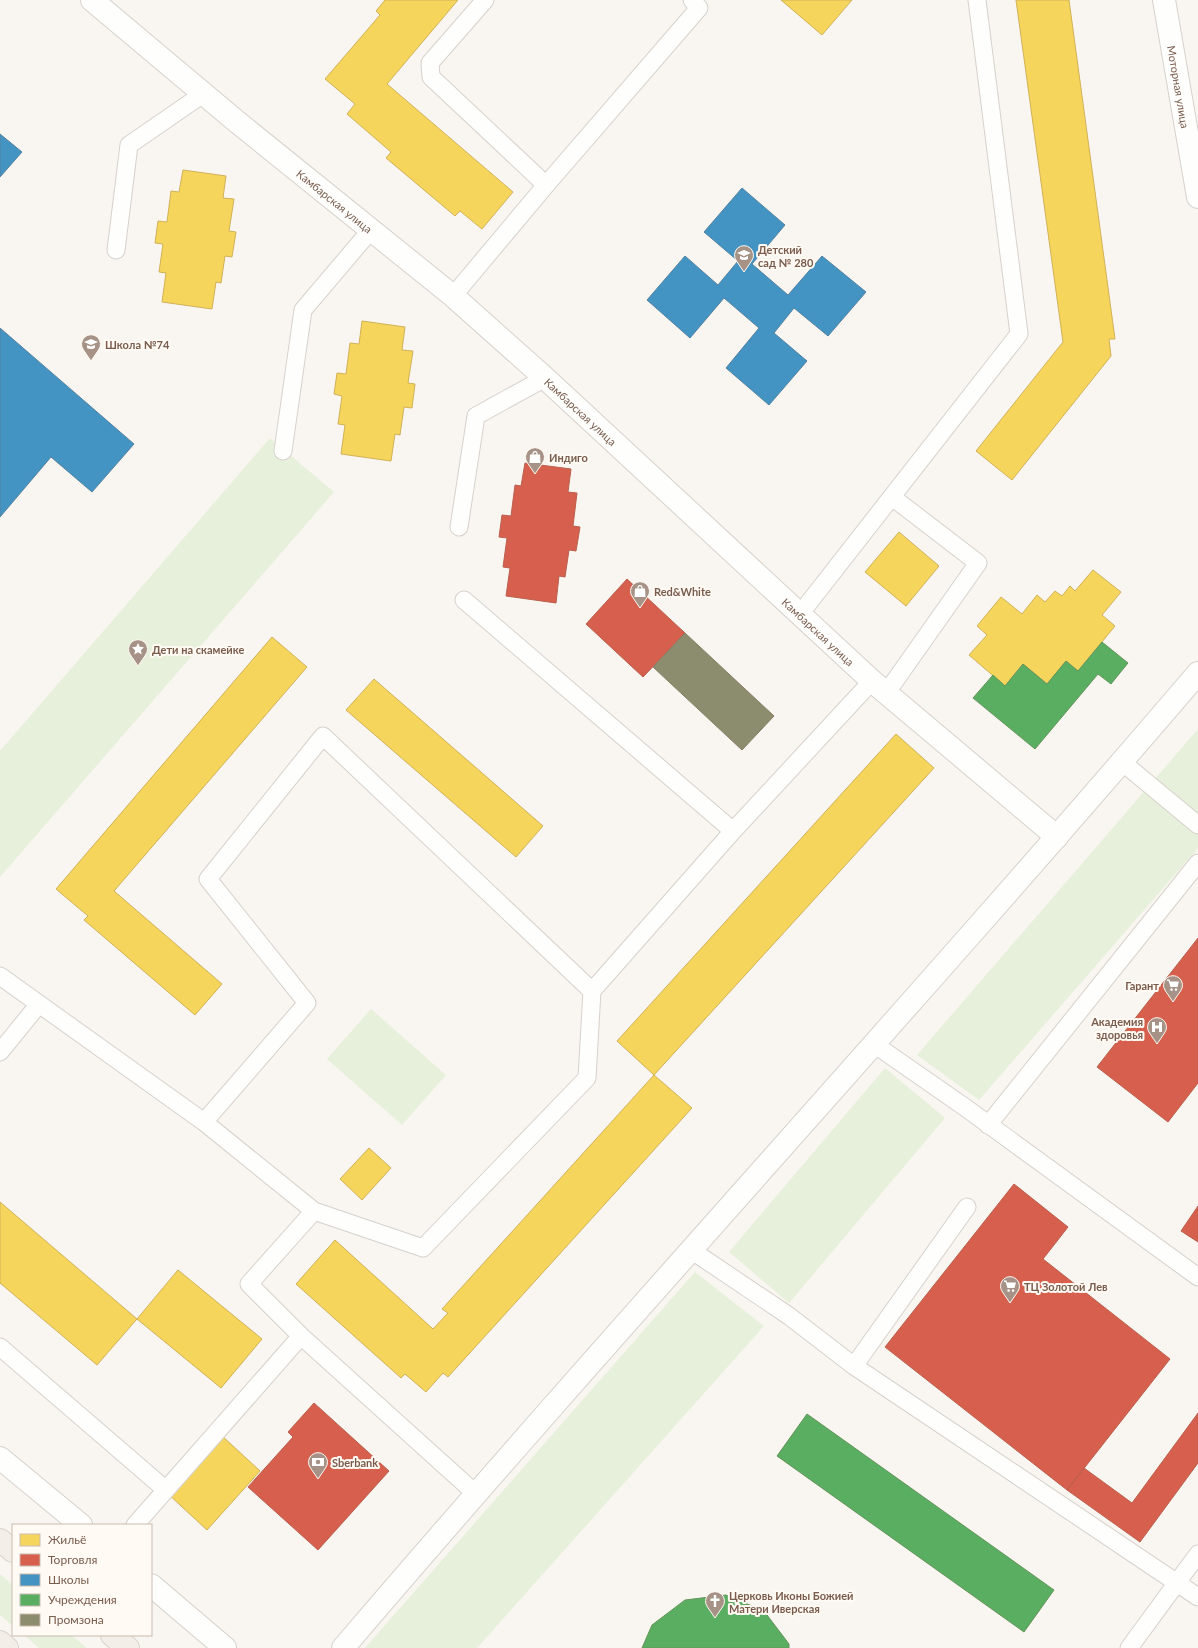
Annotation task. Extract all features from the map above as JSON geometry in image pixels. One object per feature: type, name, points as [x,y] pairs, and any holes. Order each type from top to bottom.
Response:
[{"type":"main road","points":[[0,1540],[12,1550]]},
{"type":"main road","points":[[113,1636],[128,1648]]},
{"type":"main road","points":[[0,1642],[8,1648]]},
{"type":"street","name":"Камбарская улица","points":[[92,0],[203,94],[370,231],[453,296],[545,378],[880,686],[1057,837]]},
{"type":"street","name":"Моторная улица","points":[[1164,0],[1198,197]]},
{"type":"street","points":[[343,1648],[475,1493],[1057,837],[1198,673]]},
{"type":"street","points":[[0,1458],[80,1524]]},
{"type":"street","points":[[152,1586],[225,1648]]},
{"type":"lane","points":[[485,0],[430,63],[430,78],[546,184]]},
{"type":"lane","points":[[453,296],[546,184],[699,8],[692,0]]},
{"type":"lane","points":[[800,614],[1019,334],[977,0]]},
{"type":"lane","points":[[116,250],[129,145],[203,94]]},
{"type":"lane","points":[[283,451],[302,310],[370,231]]},
{"type":"lane","points":[[459,527],[476,416],[545,378]]},
{"type":"lane","points":[[0,976],[204,1122],[314,1212],[423,1248],[587,1078],[592,991],[733,832],[880,686],[978,563],[892,497]]},
{"type":"lane","points":[[464,600],[733,832]]},
{"type":"lane","points":[[204,1122],[308,1002],[208,879],[323,736],[592,991]]},
{"type":"lane","points":[[1122,762],[1198,825]]},
{"type":"lane","points":[[988,1126],[1198,863]]},
{"type":"lane","points":[[0,1052],[39,1004]]},
{"type":"lane","points":[[874,1044],[966,1108],[988,1126],[1198,1277]]},
{"type":"lane","points":[[854,1366],[967,1207]]},
{"type":"lane","points":[[314,1212],[250,1284],[301,1336],[475,1493]]},
{"type":"lane","points":[[691,1250],[789,1316],[854,1366],[1198,1597]]},
{"type":"lane","points":[[136,1524],[301,1336]]},
{"type":"lane","points":[[0,1347],[166,1490]]},
{"type":"lane","points":[[1129,1648],[1198,1554]]},
{"type":"green space","points":[[270,438],[334,492],[0,877],[0,751]]},
{"type":"green space","points":[[1198,729],[1198,848],[979,1100],[917,1055]]},
{"type":"green space","points":[[371,1009],[446,1075],[402,1125],[327,1059]]},
{"type":"green space","points":[[885,1068],[945,1118],[789,1303],[729,1252]]},
{"type":"green space","points":[[695,1272],[764,1326],[477,1648],[365,1648]]},
{"type":"green space","points":[[0,1574],[12,1584],[12,1625],[0,1615]]},
{"type":"green space","points":[[25,1636],[72,1636],[87,1648],[39,1648]]},
{"type":"building: Жильё","points":[[385,0],[458,0],[387,84],[513,192],[482,229],[460,211],[455,216],[386,158],[391,152],[347,114],[355,104],[325,79],[380,15],[376,11]]},
{"type":"building: Жильё","points":[[781,0],[852,0],[822,35]]},
{"type":"building: Жильё","points":[[1016,0],[1069,0],[1115,339],[1109,339],[1111,356],[1012,480],[976,451],[1063,342]]},
{"type":"building: Жильё","points":[[183,170],[226,176],[223,198],[234,199],[229,231],[236,232],[232,257],[225,256],[221,283],[216,282],[212,309],[162,302],[166,273],[159,272],[163,244],[155,243],[158,221],[167,222],[171,191],[179,192]]},
{"type":"building: Жильё","points":[[362,321],[405,327],[402,350],[413,351],[408,383],[415,384],[412,408],[404,407],[400,435],[395,434],[391,461],[341,454],[345,425],[338,424],[342,396],[334,394],[337,373],[346,374],[350,343],[359,344]]},
{"type":"building: Жильё","points":[[899,532],[939,566],[906,606],[865,572]]},
{"type":"building: Жильё","points":[[1093,570],[1121,592],[1102,615],[1115,626],[1078,671],[1066,661],[1047,684],[1023,664],[1005,686],[969,655],[987,635],[977,626],[1001,597],[1022,614],[1037,595],[1045,602],[1055,591],[1062,596],[1070,586],[1075,591]]},
{"type":"building: Жильё","points":[[272,637],[307,667],[114,891],[222,984],[195,1015],[84,920],[88,916],[56,889]]},
{"type":"building: Жильё","points":[[374,679],[543,826],[516,857],[346,710]]},
{"type":"building: Жильё","points":[[896,734],[934,768],[654,1075],[617,1041]]},
{"type":"building: Жильё","points":[[654,1075],[692,1108],[448,1377],[443,1373],[426,1392],[405,1374],[401,1378],[296,1284],[335,1240],[433,1329],[448,1313],[442,1309]]},
{"type":"building: Жильё","points":[[369,1148],[391,1168],[362,1200],[340,1179]]},
{"type":"building: Жильё","points":[[0,1202],[137,1319],[97,1365],[0,1283]]},
{"type":"building: Жильё","points":[[178,1270],[262,1339],[221,1388],[137,1319]]},
{"type":"building: Жильё","points":[[220,1434],[260,1471],[207,1530],[167,1493]]},
{"type":"building: Торговля","points":[[525,463],[571,469],[568,492],[577,493],[573,526],[580,527],[576,551],[569,550],[565,577],[559,576],[556,603],[506,596],[510,568],[503,567],[507,538],[499,537],[502,515],[511,516],[515,485],[521,486]]},
{"type":"building: Торговля","points":[[627,579],[685,633],[643,677],[586,624]]},
{"type":"building: Торговля","name":"Гарант","points":[[1198,938],[1198,1083],[1168,1122],[1097,1067]]},
{"type":"building: Торговля","name":"ТЦ Золотой Лев","points":[[1014,1184],[1068,1227],[1043,1259],[1170,1359],[1067,1490],[885,1347]]},
{"type":"building: Торговля","points":[[1198,1206],[1198,1242],[1181,1231]]},
{"type":"building: Торговля","name":"Sberbank","points":[[314,1403],[389,1471],[318,1550],[248,1487],[293,1437],[288,1432]]},
{"type":"building: Торговля","points":[[1198,1413],[1198,1463],[1140,1542],[1067,1490],[1084,1468],[1132,1503]]},
{"type":"building: Школы","points":[[0,134],[22,152],[0,177]]},
{"type":"building: Школы","points":[[742,188],[785,225],[752,264],[788,295],[822,256],[866,292],[828,336],[794,308],[774,333],[807,361],[769,405],[726,368],[759,328],[724,298],[690,338],[647,300],[685,256],[718,285],[738,261],[704,232]]},
{"type":"building: Школы","points":[[0,328],[134,444],[92,492],[51,457],[0,517]]},
{"type":"building: Учреждения","points":[[1102,642],[1128,663],[1111,684],[1098,674],[1035,749],[973,698],[993,675],[1005,686],[1023,664],[1047,684],[1066,661],[1078,671]]},
{"type":"building: Учреждения","points":[[807,1414],[1054,1590],[1024,1632],[777,1456]]},
{"type":"building: Учреждения","name":"Церковь Иконы Божией Матери Иверская","points":[[726,1595],[764,1611],[789,1644],[789,1648],[642,1648],[652,1625],[685,1600]]},
{"type":"building: Промзона","points":[[685,633],[774,716],[742,750],[653,667]]},
{"type":"place","name":"Детский сад № 280","points":[[744,272]]},
{"type":"place","name":"Школа №74","points":[[91,361]]},
{"type":"place","name":"Индиго","points":[[535,474]]},
{"type":"place","name":"Red&White","points":[[640,608]]},
{"type":"place","name":"Дети на скамейке","points":[[138,666]]},
{"type":"place","name":"Гарант","points":[[1173,1002]]},
{"type":"place","name":"Академия здоровья","points":[[1157,1044]]},
{"type":"place","name":"ТЦ Золотой Лев","points":[[1010,1303]]},
{"type":"place","name":"Sberbank","points":[[318,1479]]},
{"type":"place","name":"Церковь Иконы Божией Матери Иверская","points":[[715,1618]]}]
